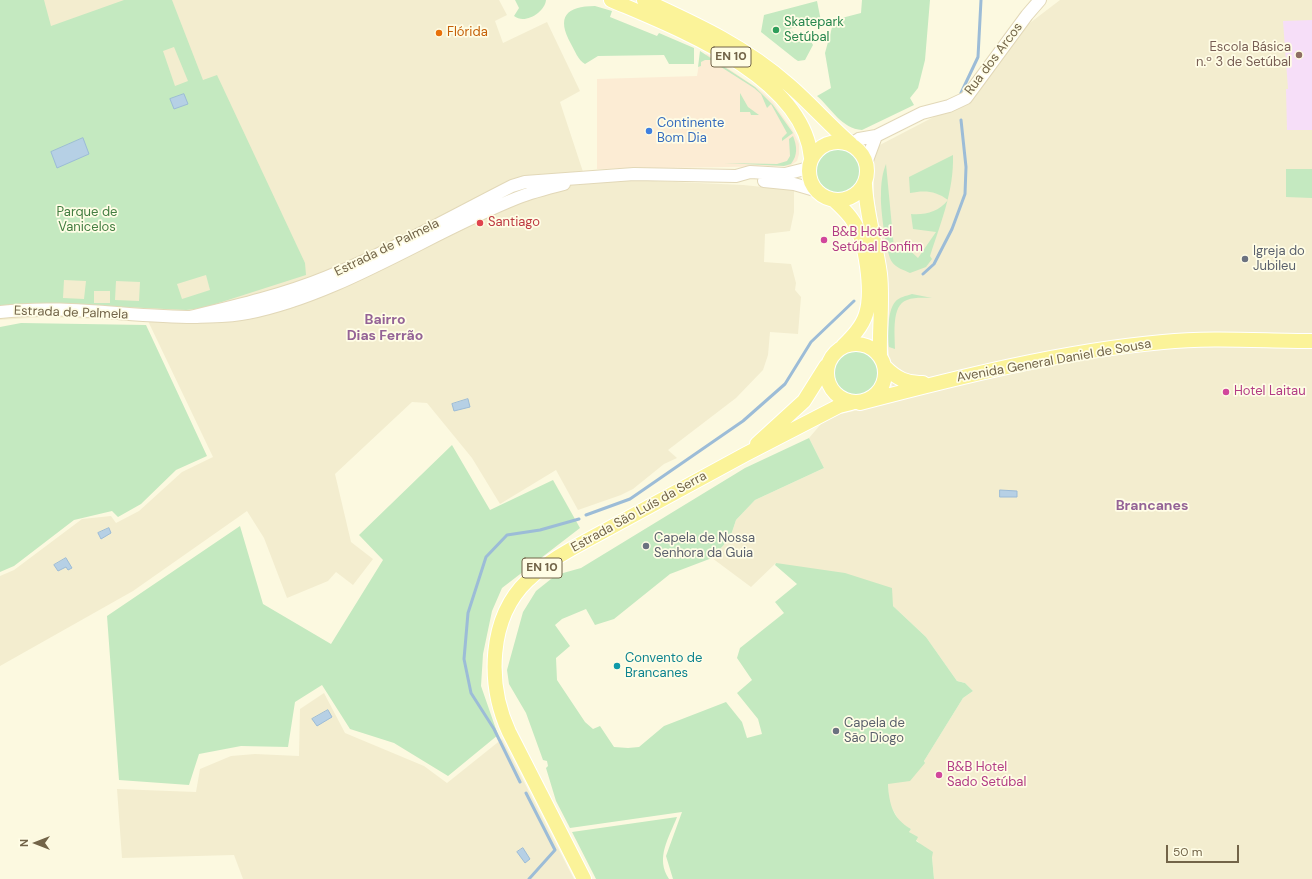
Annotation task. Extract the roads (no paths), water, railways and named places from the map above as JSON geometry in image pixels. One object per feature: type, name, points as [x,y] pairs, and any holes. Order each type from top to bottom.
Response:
[{"type":"main road","name":"EN 10","points":[[611,0],[702,41],[734,59],[766,83],[787,104],[804,128],[810,143],[810,177],[818,191],[826,198],[835,201],[854,222],[860,236],[869,296],[866,314],[856,332],[834,353],[828,361]]},
{"type":"main road","name":"EN 10","points":[[644,0],[695,23],[736,45],[789,85],[828,125],[850,144],[857,148],[864,156],[866,163],[866,200],[878,259],[882,291],[882,362],[885,378],[877,394],[869,400],[856,403]]},
{"type":"main road","points":[[810,163],[819,148],[829,142],[850,144]]},
{"type":"main road","points":[[835,201],[844,201],[853,197],[861,192],[865,184]]},
{"type":"main road","name":"Avenida General Daniel de Sousa","points":[[939,382],[1062,357],[1165,341],[1312,341]]},
{"type":"main road","points":[[843,346],[854,344],[866,345],[900,379],[913,383],[939,382]]},
{"type":"main road","points":[[828,361],[826,371],[827,381],[831,389],[842,400],[856,403],[939,382]]},
{"type":"main road","name":"Estrada São Luís da Serra","points":[[746,454],[804,401],[815,386],[828,361]]},
{"type":"main road","name":"Estrada São Luís da Serra","points":[[584,879],[509,732],[500,709],[495,682],[497,640],[513,597],[528,580],[553,560],[746,454],[840,406],[856,403]]},
{"type":"street","name":"Rua dos Arcos","points":[[850,144],[876,136],[922,113],[950,106],[966,98],[1023,20],[1040,0]]},
{"type":"street","points":[[866,163],[876,136]]},
{"type":"street","name":"Estrada de Palmela","points":[[736,176],[750,172],[785,174],[810,163]]},
{"type":"street","name":"Estrada de Palmela","points":[[0,312],[50,310],[190,317],[268,297],[327,277],[405,241],[512,186],[545,180],[580,179],[634,174],[736,176],[750,180],[794,184],[818,191]]},
{"type":"water","points":[[184,94],[188,104],[174,109],[170,99]]},
{"type":"water","points":[[83,138],[89,154],[57,168],[51,152]]},
{"type":"water","points":[[468,399],[470,407],[454,411],[452,404]]},
{"type":"water","points":[[1000,490],[1017,491],[1017,497],[1000,497]]},
{"type":"water","points":[[109,528],[111,533],[101,539],[98,533]]},
{"type":"water","points":[[66,558],[72,568],[68,570],[66,567],[58,571],[54,565]]},
{"type":"water","points":[[328,710],[332,717],[317,726],[312,719]]},
{"type":"water","points":[[523,848],[530,859],[525,863],[517,852]]},
{"type":"waterway","points":[[961,93],[978,57],[981,0]]},
{"type":"waterway","points":[[923,274],[934,264],[952,229],[965,194],[966,167],[961,120]]},
{"type":"waterway","points":[[586,515],[630,499],[743,421],[785,384],[811,342],[854,301]]},
{"type":"waterway","points":[[520,782],[494,729],[471,693],[464,659],[468,613],[486,557],[507,535],[540,530],[579,519]]},
{"type":"waterway","points":[[526,793],[555,850],[529,879]]},
{"type":"place","name":"Skatepark Setúbal","points":[[776,30]]},
{"type":"place","name":"Flórida","points":[[439,33]]},
{"type":"place","name":"Escola Básica n.º 3 de Setúbal","points":[[1299,55]]},
{"type":"place","name":"Continente Bom Dia","points":[[649,131]]},
{"type":"place","name":"Santiago","points":[[480,223]]},
{"type":"place","name":"B&B Hotel Setúbal Bonfim","points":[[824,240]]},
{"type":"place","name":"Igreja do Jubileu","points":[[1245,259]]},
{"type":"place","name":"Hotel Laitau","points":[[1226,392]]},
{"type":"place","name":"Capela de Nossa Senhora da Guia","points":[[646,546]]},
{"type":"place","name":"Convento de Brancanes","points":[[617,666]]},
{"type":"place","name":"Capela de São Diogo","points":[[836,731]]},
{"type":"place","name":"B&B Hotel Sado Setúbal","points":[[939,775]]},
{"type":"district","name":"Bairro Dias Ferrão","points":[[385,328]]},
{"type":"district","name":"Brancanes","points":[[1152,506]]},
{"type":"park label","name":"Parque de Vanicelos","points":[[87,220]]}]
